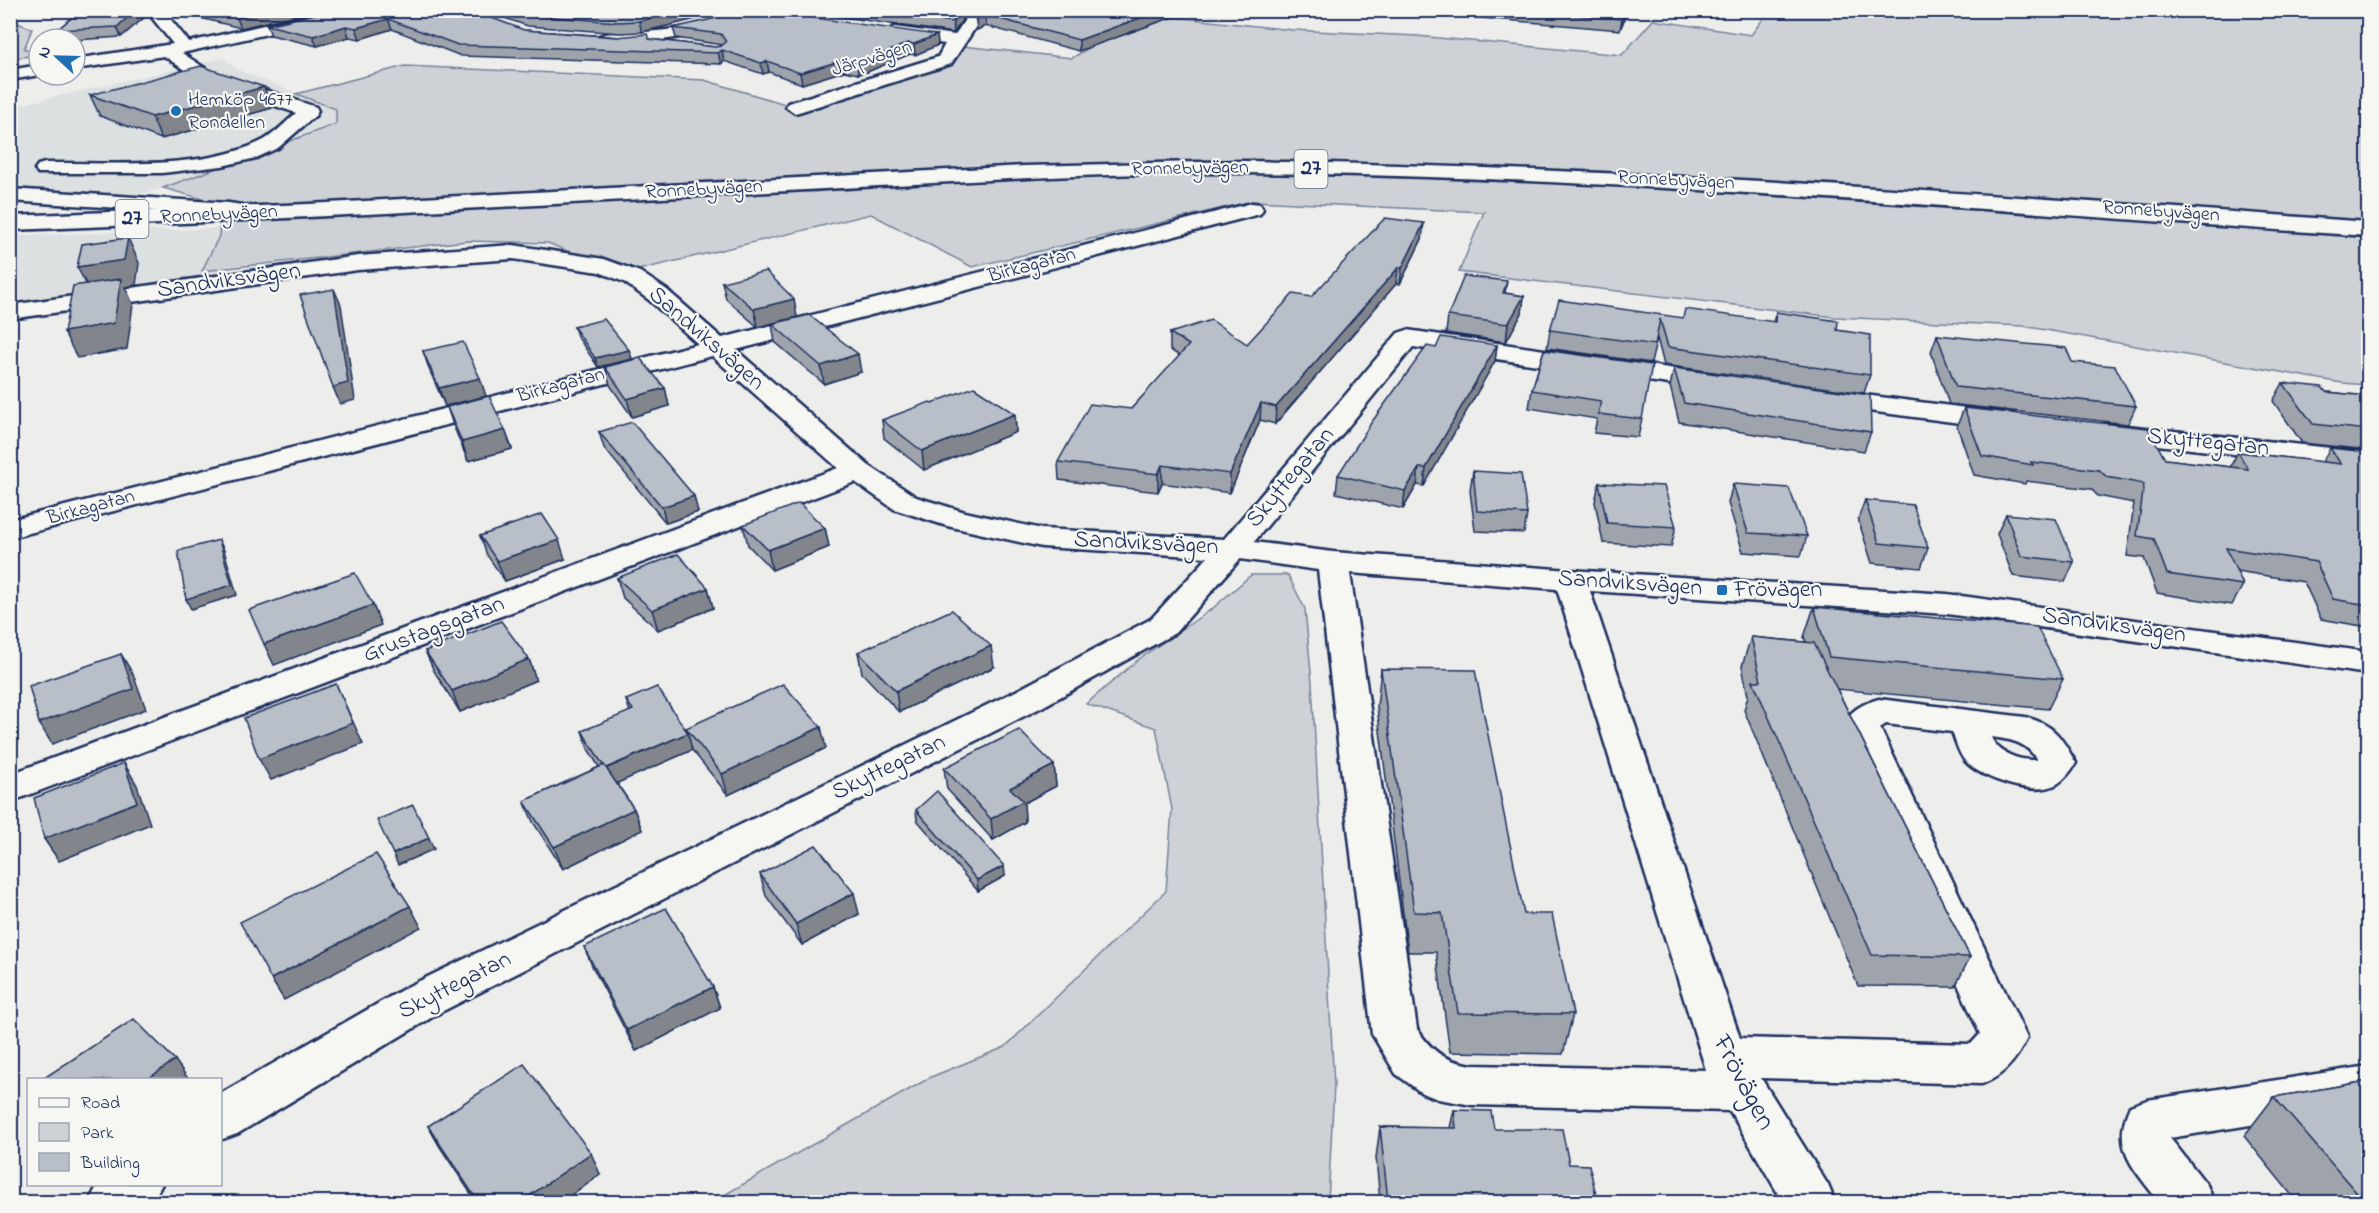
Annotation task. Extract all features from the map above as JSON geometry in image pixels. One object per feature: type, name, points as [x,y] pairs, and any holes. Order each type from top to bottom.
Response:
[{"type":"main road","points":[[45,169],[210,164],[241,157],[273,144],[309,111],[205,76],[176,50],[154,10]]},
{"type":"main road","points":[[87,62],[176,50],[353,10]]},
{"type":"main road","name":"Järpvägen","points":[[795,107],[945,60],[979,10]]},
{"type":"main road","points":[[620,40],[642,39],[758,12],[779,16]]},
{"type":"main road","points":[[881,30],[957,43]]},
{"type":"main road","points":[[588,38],[685,47]]},
{"type":"main road","points":[[10,75],[27,72]]},
{"type":"main road","name":"Ronnebyvägen","points":[[10,223],[195,216],[982,175],[1239,167],[1564,176],[1821,188],[2368,228]]},
{"type":"main road","points":[[10,195],[230,209],[253,213]]},
{"type":"main road","points":[[10,203],[195,216]]},
{"type":"main road","name":"Birkagatan","points":[[10,529],[1252,209]]},
{"type":"main road","name":"Sandviksvägen","points":[[10,312],[358,263],[513,252],[604,266],[632,277],[658,295],[858,471],[904,503],[958,520],[1041,538],[1232,549],[1333,562],[1570,580],[1947,604],[2368,663]]},
{"type":"main road","name":"Skyttegatan","points":[[222,1118],[423,1000],[1018,704],[1163,626],[1232,549],[1407,338],[1738,386]]},
{"type":"main road","points":[[1797,394],[2035,424]]},
{"type":"main road","name":"Skyttegatan","points":[[2082,430],[2368,461]]},
{"type":"main road","name":"Grustagsgatan","points":[[10,789],[858,471]]},
{"type":"main road","points":[[1333,562],[1395,1035],[1412,1060],[1438,1079],[1472,1085],[1982,1064],[2004,1038],[1860,725],[1879,711],[1966,721]]},
{"type":"main road","name":"Frövägen","points":[[1570,580],[1733,1074],[1810,1203]]},
{"type":"main road","points":[[2189,1203],[2146,1146],[2147,1121],[2368,1086]]},
{"type":"main road","points":[[114,1203],[136,1186]]},
{"type":"shaded area","points":[[224,58],[236,69],[336,109],[336,124],[163,188],[100,207],[11,200],[10,107]]},
{"type":"shaded area","points":[[229,228],[216,293],[11,322],[10,236]]},
{"type":"green space","points":[[1769,11],[2368,11],[2368,385],[2342,383],[2023,326],[1835,317],[1459,272],[1484,212],[1253,201],[972,267],[871,214],[622,274],[548,243],[467,241],[202,271],[219,236],[221,204],[163,188],[336,124],[336,109],[296,94],[405,66],[704,80],[795,107],[945,60],[953,45],[1072,58],[1146,14],[1293,30],[1417,36],[1622,55],[1653,20],[1751,35]]},
{"type":"green space","points":[[11,20],[27,27],[27,42],[24,49],[27,50],[27,56],[11,59]]},
{"type":"green space","points":[[1251,575],[1288,575],[1305,609],[1312,683],[1334,1085],[1328,1202],[712,1202],[931,1077],[1005,1047],[1166,891],[1172,809],[1156,728],[1086,704],[1139,659],[1213,608]]},
{"type":"building","points":[[81,10],[136,10],[117,27],[61,27]]},
{"type":"building","points":[[207,10],[268,10],[237,18]]},
{"type":"building","points":[[333,10],[471,10],[524,30],[617,37],[647,34],[649,39],[715,47],[726,42],[721,34],[673,28],[758,10],[937,35],[914,44],[908,43],[866,61],[857,63],[843,60],[800,73],[767,61],[761,63],[722,50],[718,53],[458,45],[388,19],[356,28],[346,26],[313,36],[267,25]]},
{"type":"building","points":[[510,10],[686,10],[639,21],[618,22],[526,15]]},
{"type":"building","points":[[867,10],[960,10],[953,22]]},
{"type":"building","points":[[982,10],[1162,10],[1079,40],[985,15],[976,19]]},
{"type":"building","points":[[1514,10],[1626,10],[1622,19]]},
{"type":"building","points":[[201,66],[264,87],[152,117],[90,95]]},
{"type":"building","points":[[1385,218],[1424,223],[1402,268],[1398,268],[1276,407],[1261,403],[1230,474],[1162,465],[1158,474],[1058,462],[1090,404],[1131,409],[1189,345],[1170,333],[1211,320],[1247,344],[1293,294],[1311,297]]},
{"type":"building","points":[[128,238],[124,260],[77,267],[82,244]]},
{"type":"building","points":[[766,271],[794,299],[754,309],[722,282]]},
{"type":"building","points":[[1464,276],[1507,281],[1503,293],[1524,296],[1508,324],[1448,316]]},
{"type":"building","points":[[121,279],[114,323],[64,332],[73,286]]},
{"type":"building","points":[[334,289],[348,383],[333,387],[300,295]]},
{"type":"building","points":[[1559,300],[1683,318],[1685,309],[1775,322],[1776,312],[1838,321],[1837,330],[1870,335],[1870,375],[1668,347],[1660,319],[1655,345],[1550,330]]},
{"type":"building","points":[[809,315],[858,354],[821,366],[772,324]]},
{"type":"building","points":[[604,319],[629,350],[595,358],[574,327]]},
{"type":"building","points":[[1937,335],[2066,348],[2072,362],[2115,366],[2136,406],[1956,387]]},
{"type":"building","points":[[1441,337],[1497,345],[1426,468],[1419,468],[1405,491],[1338,475],[1371,423],[1427,346],[1436,348]]},
{"type":"building","points":[[463,342],[480,378],[439,388],[423,351]]},
{"type":"building","points":[[1544,350],[1652,365],[1642,419],[1598,414],[1601,401],[1532,390]]},
{"type":"building","points":[[640,358],[665,388],[627,399],[605,367]]},
{"type":"building","points":[[1674,368],[1870,395],[1871,432],[1684,403]]},
{"type":"building","points":[[2283,383],[2322,387],[2326,392],[2368,396],[2368,430],[2313,424]]},
{"type":"building","points":[[974,387],[1015,414],[922,451],[882,420],[932,403]]},
{"type":"building","points":[[489,396],[505,430],[462,442],[447,407]]},
{"type":"building","points":[[1964,408],[2148,428],[2165,459],[2248,469],[2238,452],[2341,464],[2330,448],[2368,452],[2368,605],[2333,599],[2316,562],[2226,548],[2243,585],[2167,574],[2154,539],[2137,536],[2144,484],[2107,477],[2099,470],[2031,462],[2033,465],[1982,456]]},
{"type":"building","points":[[632,422],[694,496],[662,507],[599,432]]},
{"type":"building","points":[[1473,471],[1521,474],[1527,514],[1477,511]]},
{"type":"building","points":[[1599,483],[1664,486],[1676,527],[1607,523]]},
{"type":"building","points":[[1733,484],[1789,488],[1807,536],[1748,533]]},
{"type":"building","points":[[1865,500],[1913,505],[1928,548],[1879,543]]},
{"type":"building","points":[[799,503],[825,528],[768,550],[743,525]]},
{"type":"building","points":[[542,514],[559,540],[497,561],[480,536]]},
{"type":"building","points":[[2006,514],[2056,519],[2074,562],[2021,556]]},
{"type":"building","points":[[219,540],[232,585],[186,599],[178,551]]},
{"type":"building","points":[[678,554],[708,588],[652,610],[617,578]]},
{"type":"building","points":[[355,573],[373,605],[264,644],[249,610]]},
{"type":"building","points":[[1814,607],[2037,627],[2063,679],[1829,657]]},
{"type":"building","points":[[952,610],[991,646],[896,691],[858,652]]},
{"type":"building","points":[[501,621],[529,659],[452,691],[425,651]]},
{"type":"building","points":[[1751,637],[1814,643],[1970,957],[1872,955],[1753,681],[1761,681]]},
{"type":"building","points":[[121,654],[133,689],[39,723],[29,686]]},
{"type":"building","points":[[1381,669],[1475,670],[1524,914],[1552,914],[1573,1014],[1458,1013],[1442,913],[1414,912]]},
{"type":"building","points":[[336,684],[353,723],[259,759],[244,718]]},
{"type":"building","points":[[783,684],[821,727],[722,774],[686,728]]},
{"type":"building","points":[[657,687],[688,733],[606,768],[582,731],[633,710],[626,700]]},
{"type":"building","points":[[1019,730],[1054,765],[1010,788],[1023,801],[991,819],[944,768]]},
{"type":"building","points":[[124,763],[137,802],[44,839],[34,798]]},
{"type":"building","points":[[604,765],[634,809],[554,847],[524,801]]},
{"type":"building","points":[[937,791],[1004,866],[977,880],[916,810]]},
{"type":"building","points":[[413,805],[429,838],[393,854],[377,820]]},
{"type":"building","points":[[816,845],[854,893],[796,924],[760,874]]},
{"type":"building","points":[[376,854],[410,906],[271,979],[240,922]]},
{"type":"building","points":[[666,908],[713,987],[627,1030],[584,947]]},
{"type":"building","points":[[134,1019],[175,1060],[149,1078],[44,1078]]},
{"type":"building","points":[[524,1064],[591,1153],[519,1203],[479,1203],[428,1126]]},
{"type":"building","points":[[2368,1081],[2368,1198],[2363,1200],[2274,1097]]},
{"type":"building","points":[[1454,1110],[1491,1111],[1494,1129],[1562,1129],[1569,1164],[1589,1165],[1598,1203],[1367,1203],[1366,1200],[1388,1201],[1380,1127],[1456,1128]]},
{"type":"place","name":"Hemköp 4677 Rondellen","points":[[176,111]]},
{"type":"place","name":"Frövägen","points":[[1722,590]]}]
